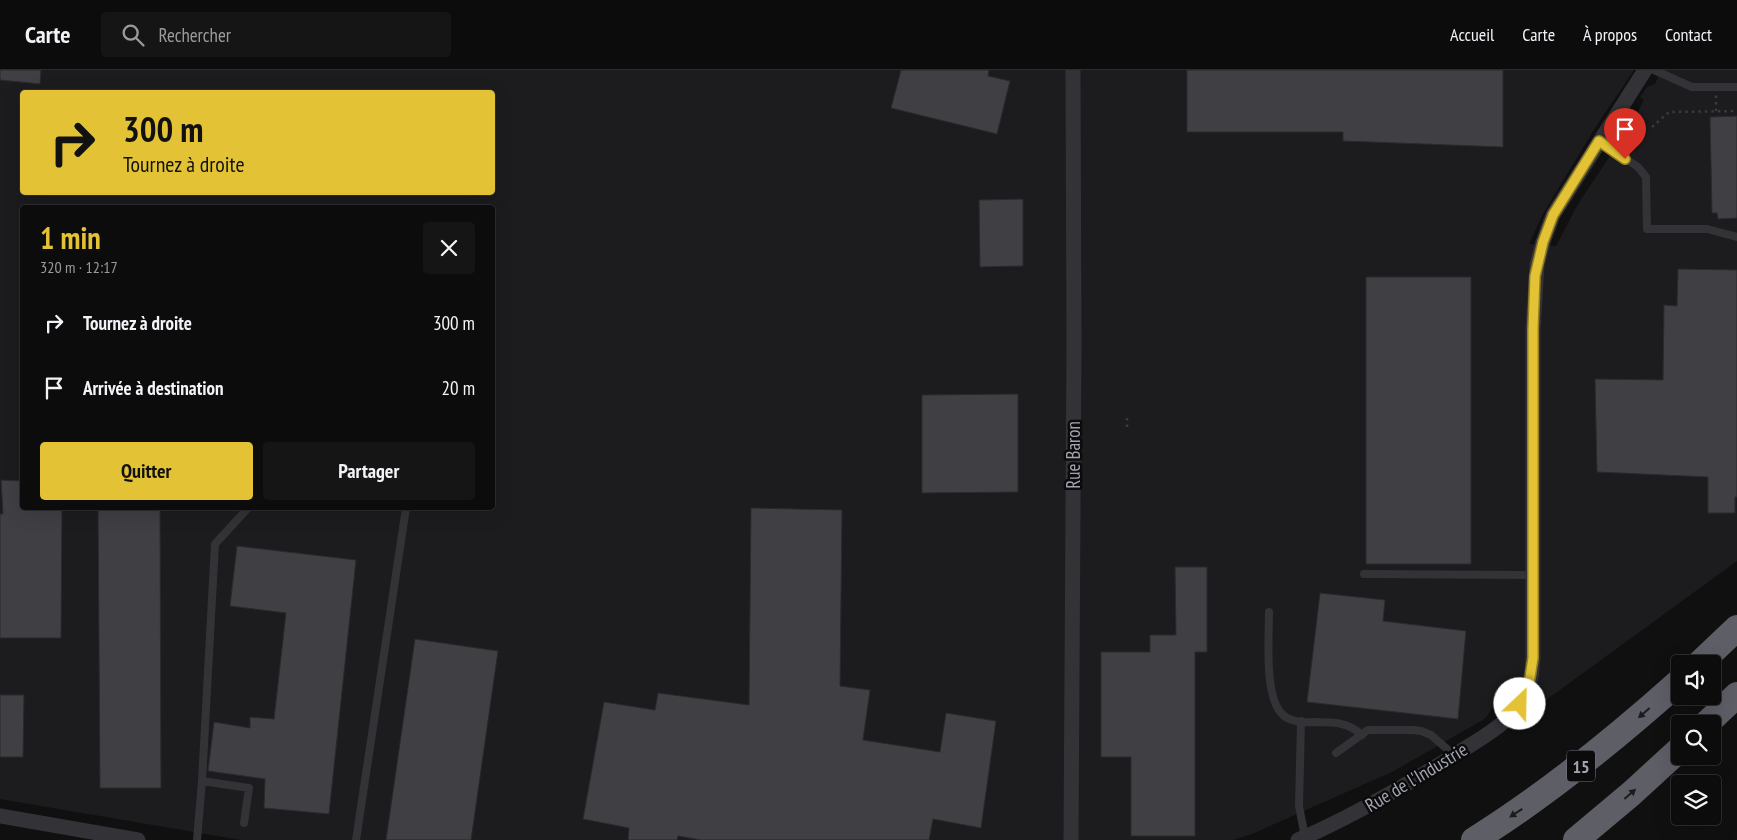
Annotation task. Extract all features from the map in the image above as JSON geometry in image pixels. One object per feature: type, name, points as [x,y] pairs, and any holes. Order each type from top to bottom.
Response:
[{"type":"highway","points":[[1708,655],[1737,628]]},
{"type":"highway","name":"15","points":[[1474,840],[1520,811],[1586,762],[1671,689]]},
{"type":"highway","points":[[1715,715],[1737,694]]},
{"type":"highway","points":[[1576,840],[1671,757]]},
{"type":"street","name":"Rue Baron","points":[[1071,840],[1074,354],[1073,70]]},
{"type":"street","points":[[1533,575],[1535,276],[1543,242],[1553,215],[1646,70]]},
{"type":"street","name":"Rue de l'Industrie","points":[[1301,838],[1362,809],[1454,755],[1496,728],[1516,710],[1524,698],[1531,677],[1533,658],[1533,575]]},
{"type":"street","points":[[0,816],[138,840]]},
{"type":"lane","points":[[1654,70],[1692,87],[1737,87]]},
{"type":"lane","points":[[1599,141],[1638,167],[1646,176],[1647,229],[1707,229],[1737,237]]},
{"type":"lane","points":[[196,840],[202,781],[215,544],[246,510]]},
{"type":"lane","points":[[356,840],[406,510]]},
{"type":"lane","points":[[1364,574],[1533,575]]},
{"type":"lane","points":[[1269,612],[1270,685],[1282,714],[1288,718],[1301,721],[1332,722],[1346,725],[1362,735]]},
{"type":"lane","points":[[1301,721],[1299,806],[1301,838]]},
{"type":"lane","points":[[1336,753],[1368,730],[1421,731],[1437,739],[1454,755]]},
{"type":"lane","points":[[202,781],[249,788],[244,823]]},
{"type":"path","points":[[1716,88],[1716,111]]},
{"type":"path","points":[[1652,127],[1669,112],[1737,111]]},
{"type":"path","points":[[1127,418],[1127,428]]},
{"type":"shaded area","points":[[0,70],[1634,70],[1595,128],[1543,214],[1529,244],[1556,246],[1578,204],[1634,120],[1644,100],[1640,97],[1647,87],[1655,84],[1661,70],[1737,70],[1737,561],[1546,700],[1499,696],[1486,718],[1394,771],[1252,834],[1233,840],[241,840],[0,799]]},
{"type":"building","points":[[0,70],[41,70],[40,84],[0,80]]},
{"type":"building","points":[[901,70],[989,70],[988,76],[1010,81],[997,134],[891,108]]},
{"type":"building","points":[[1187,70],[1503,70],[1503,147],[1343,141],[1343,132],[1187,132]]},
{"type":"building","points":[[1737,116],[1737,218],[1718,219],[1717,213],[1712,213],[1710,117]]},
{"type":"building","points":[[1023,199],[1023,266],[980,267],[979,200]]},
{"type":"building","points":[[1678,269],[1737,270],[1737,497],[1735,497],[1735,513],[1708,513],[1708,477],[1597,472],[1595,379],[1663,380],[1664,305],[1677,306]]},
{"type":"building","points":[[1366,277],[1471,277],[1471,564],[1366,564]]},
{"type":"building","points":[[1018,394],[1018,492],[922,493],[922,395]]},
{"type":"building","points":[[1,480],[20,481],[20,510],[62,510],[61,638],[0,638],[0,514],[3,514]]},
{"type":"building","points":[[751,508],[842,510],[840,686],[870,690],[863,740],[940,752],[946,713],[996,721],[981,828],[933,819],[929,840],[701,840],[678,836],[677,840],[628,840],[629,828],[583,819],[604,702],[655,710],[658,693],[749,705]]},
{"type":"building","points":[[98,510],[160,510],[161,788],[100,788]]},
{"type":"building","points":[[237,546],[356,560],[329,814],[264,808],[265,779],[208,771],[214,722],[250,728],[250,717],[274,719],[286,613],[230,606]]},
{"type":"building","points":[[1175,567],[1207,567],[1207,652],[1195,652],[1195,836],[1131,836],[1131,757],[1101,757],[1101,652],[1150,652],[1150,635],[1176,635]]},
{"type":"building","points":[[1320,593],[1385,600],[1383,621],[1466,631],[1458,719],[1307,702]]},
{"type":"building","points":[[415,639],[498,651],[471,840],[386,840]]},
{"type":"building","points":[[0,695],[24,695],[23,757],[0,757]]},
{"type":"route","points":[[1520,704],[1527,691],[1531,677],[1533,658],[1533,329],[1534,288],[1537,265],[1553,215],[1599,141],[1625,159]]}]
